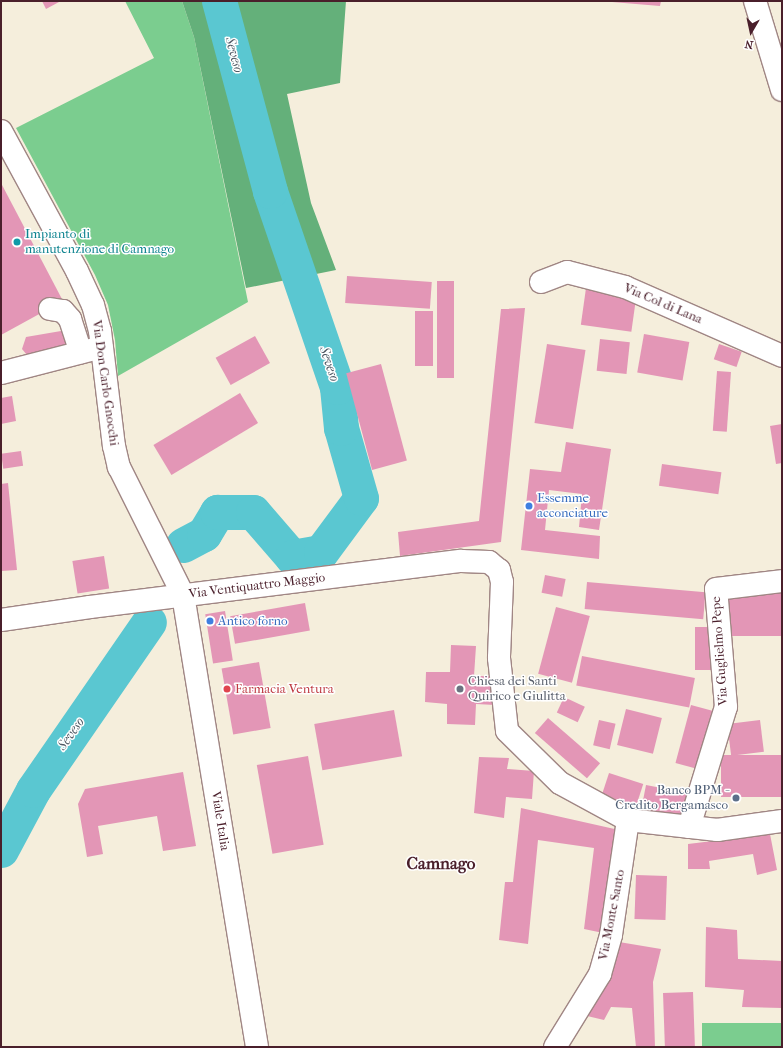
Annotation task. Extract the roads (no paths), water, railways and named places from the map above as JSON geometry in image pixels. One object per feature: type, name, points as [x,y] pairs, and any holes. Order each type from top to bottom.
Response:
[{"type":"street","points":[[755,1],[782,90]]},
{"type":"street","name":"Via Don Carlo Gnocchi","points":[[1,131],[77,271],[93,306],[92,350],[119,467],[183,595]]},
{"type":"street","name":"Via Col di Lana","points":[[541,282],[567,272],[625,287],[782,356]]},
{"type":"street","points":[[1,373],[92,350],[64,311],[50,308]]},
{"type":"street","name":"Via Ventiquattro Maggio","points":[[1,620],[183,595],[472,560],[488,562],[499,570],[502,582],[500,658],[507,731],[560,783],[628,820]]},
{"type":"street","name":"Via Guglielmo Pepe","points":[[689,827],[726,707],[716,589],[782,580]]},
{"type":"street","name":"Viale Italia","points":[[183,595],[258,1047]]},
{"type":"street","points":[[628,820],[716,830],[782,821]]},
{"type":"street","name":"Via Monte Santo","points":[[556,1047],[600,974],[611,935],[628,820]]},
{"type":"waterway","name":"Seveso","points":[[183,545],[204,534],[217,512],[253,512],[292,557],[321,552],[361,498],[341,428],[337,387],[270,191],[219,1]]},
{"type":"waterway","name":"Seveso","points":[[1,850],[33,790],[149,622]]},
{"type":"place","name":"Impianto di manutenzione di Camnago","points":[[17,242]]},
{"type":"place","name":"Essemme acconciature","points":[[529,506]]},
{"type":"place","name":"Antico forno","points":[[210,621]]},
{"type":"place","name":"Farmacia Ventura","points":[[227,689]]},
{"type":"place","name":"Chiesa dei Santi Quirico e Giulitta","points":[[460,689]]},
{"type":"place","name":"Banco BPM - Credito Bergamasco","points":[[736,798]]},
{"type":"district","name":"Camnago","points":[[441,864]]}]
